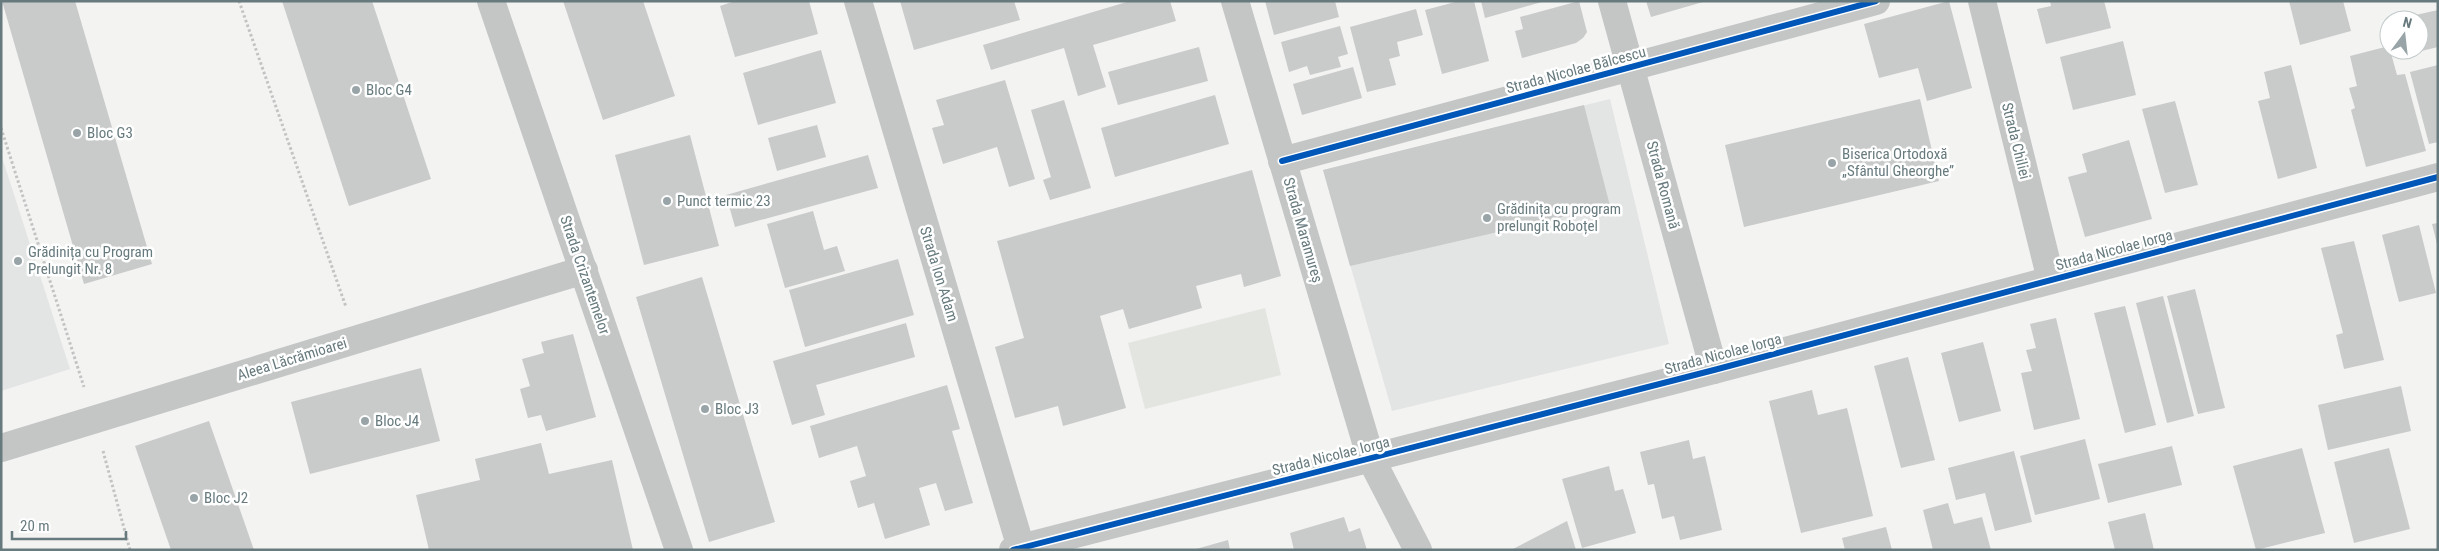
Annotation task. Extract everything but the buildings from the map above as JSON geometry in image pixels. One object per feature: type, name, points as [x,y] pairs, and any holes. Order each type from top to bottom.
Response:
[{"type":"street","name":"Strada Crizantemelor","points":[[491,1],[679,550]]},
{"type":"street","name":"Strada Ion Adam","points":[[858,1],[1017,549]]},
{"type":"street","name":"Strada Maramureș","points":[[1235,1],[1371,459],[1418,550]]},
{"type":"street","name":"Strada Romană","points":[[1612,1],[1714,370]]},
{"type":"street","name":"Strada Nicolae Bălcescu","points":[[1282,161],[1876,1]]},
{"type":"street","name":"Strada Chiliei","points":[[1982,1],[2051,280]]},
{"type":"street","name":"Strada Nicolae Iorga","points":[[1017,549],[1714,370],[2438,177]]},
{"type":"street","name":"Aleea Lăcrămioarei","points":[[1,448],[584,270]]},
{"type":"path","points":[[239,1],[357,339]]},
{"type":"path","points":[[1,128],[74,354]]},
{"type":"path","points":[[95,419],[130,550]]},
{"type":"shaded area","name":"Grădinița cu program prelungit Roboțel","points":[[1610,99],[1669,344],[1392,411],[1323,170]]},
{"type":"shaded area","name":"Grădinița cu Program Prelungit Nr. 8","points":[[1,154],[70,369],[1,391]]},
{"type":"shaded area","points":[[1265,308],[1281,375],[1145,409],[1128,343]]},
{"type":"cycle path","points":[[1282,161],[1876,1]]},
{"type":"cycle path","points":[[1013,550],[1714,370],[2438,177]]},
{"type":"place","name":"Bloc G4","points":[[356,90]]},
{"type":"place","name":"Bloc G3","points":[[77,133]]},
{"type":"place","name":"Biserica Ortodoxă „Sfântul Gheorghe”","points":[[1832,163]]},
{"type":"place","name":"Punct termic 23","points":[[667,201]]},
{"type":"place","name":"Grădinița cu program prelungit Roboțel","points":[[1487,218]]},
{"type":"place","name":"Grădinița cu Program Prelungit Nr. 8","points":[[18,261]]},
{"type":"place","name":"Bloc J3","points":[[705,409]]},
{"type":"place","name":"Bloc J4","points":[[365,421]]},
{"type":"place","name":"Bloc J2","points":[[194,498]]}]
